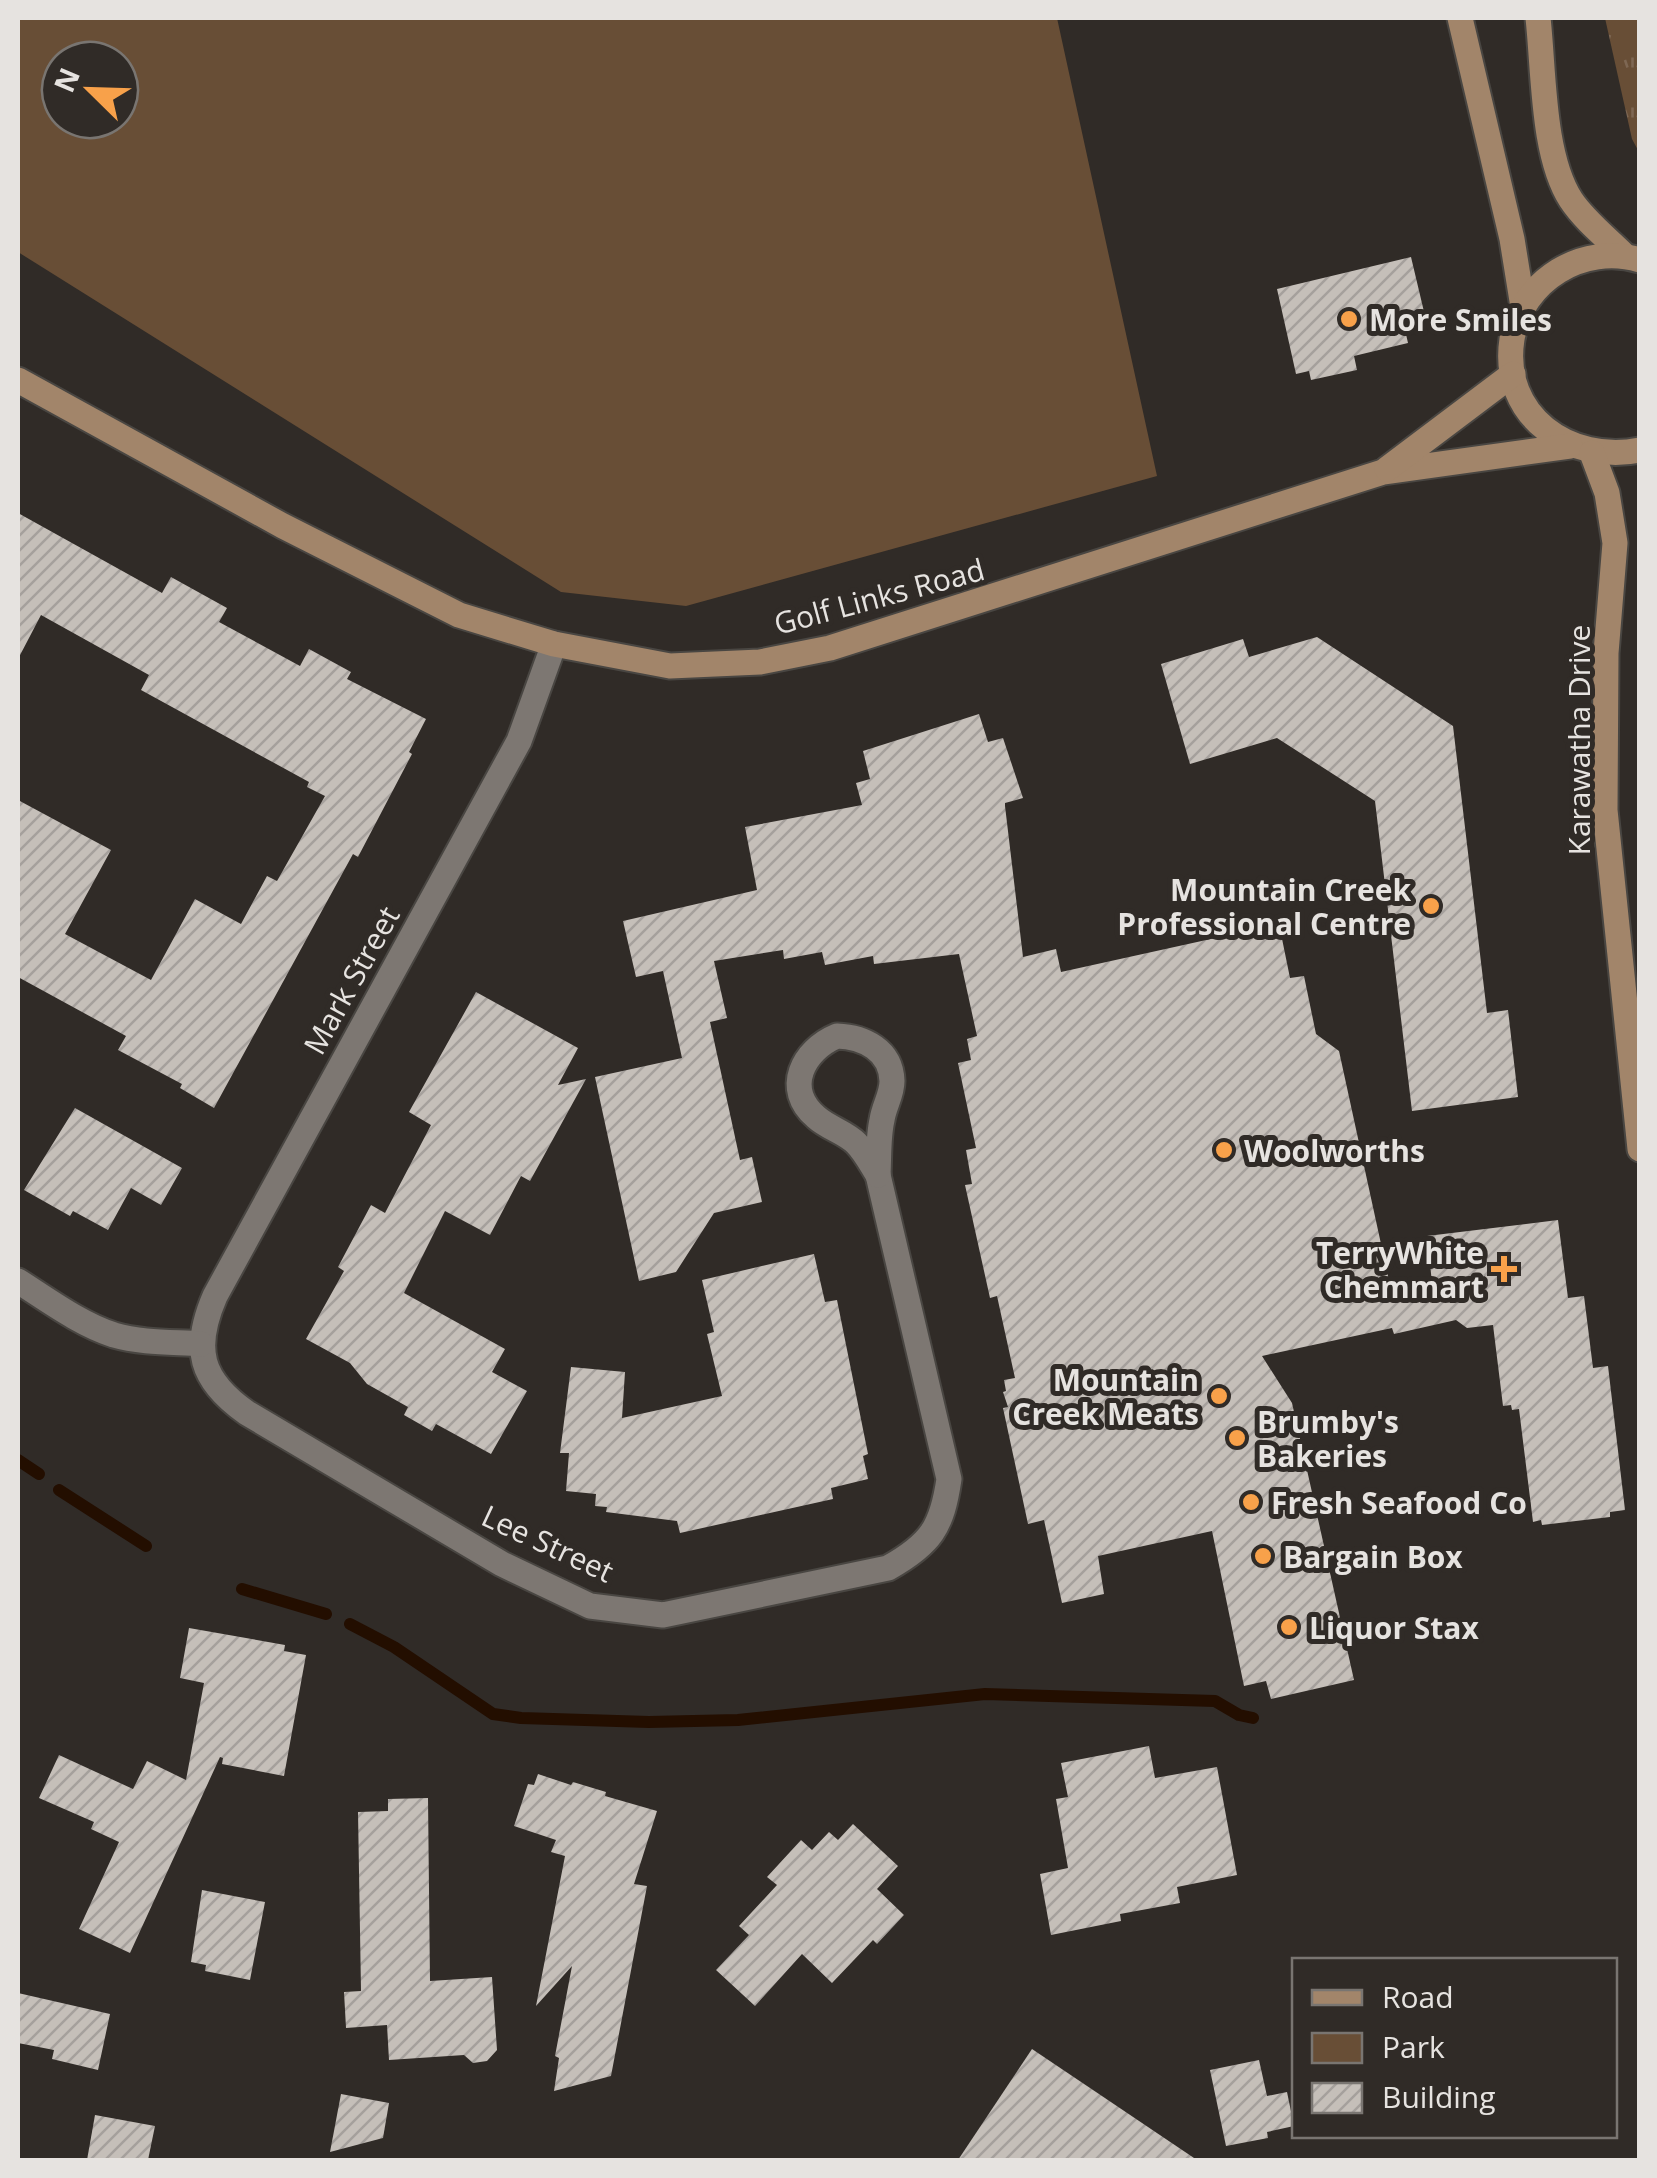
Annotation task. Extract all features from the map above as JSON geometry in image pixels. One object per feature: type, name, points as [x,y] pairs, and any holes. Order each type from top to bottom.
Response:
[{"type":"main road","points":[[1460,18],[1512,239],[1523,308]]},
{"type":"main road","points":[[1538,18],[1552,146],[1559,173],[1574,205],[1632,258]]},
{"type":"main road","points":[[1581,449],[1544,429],[1524,404],[1513,374],[1512,340],[1523,308],[1541,283],[1566,266],[1595,256],[1632,258]]},
{"type":"main road","name":"Golf Links Road","points":[[1384,472],[1513,374]]},
{"type":"main road","name":"Golf Links Road","points":[[18,380],[283,526],[459,615],[554,644],[670,666],[760,662],[830,648],[1384,472],[1581,449],[1618,454],[1640,450]]},
{"type":"main road","name":"Karawatha Drive","points":[[1581,449],[1607,493],[1615,543],[1606,653],[1605,810],[1640,1149]]},
{"type":"street","name":"Mark Street","points":[[201,1344],[214,1296],[519,741],[554,644]]},
{"type":"street","name":"Lee Street","points":[[201,1344],[214,1386],[247,1413],[502,1564],[590,1606],[663,1615],[888,1568],[917,1552],[944,1515],[949,1479],[878,1176],[882,1118],[892,1081],[889,1065],[868,1042],[837,1036],[812,1050],[804,1063],[800,1091],[814,1116],[851,1138],[878,1176]]},
{"type":"street","points":[[18,1280],[59,1307],[114,1334],[156,1342],[201,1344]]},
{"type":"green space","points":[[18,18],[1057,18],[1157,476],[686,606],[561,592],[18,252]]},
{"type":"green space","points":[[1605,18],[1639,18],[1639,152],[1632,139]]},
{"type":"building","name":"More Smiles","points":[[1411,257],[1425,316],[1403,321],[1408,343],[1354,356],[1357,370],[1311,380],[1309,371],[1296,374],[1277,289]]},
{"type":"building","points":[[18,513],[162,593],[171,577],[227,608],[219,622],[300,666],[309,649],[351,672],[347,679],[426,719],[358,857],[353,854],[214,1108],[180,1088],[182,1084],[118,1050],[126,1036],[18,977],[18,800],[111,850],[65,934],[151,980],[195,899],[241,924],[267,876],[277,881],[325,796],[307,787],[309,782],[141,690],[149,675],[41,615],[18,659]]},
{"type":"building","name":"Mountain Creek Professional Centre","points":[[1317,637],[1453,726],[1487,1013],[1508,1010],[1518,1097],[1412,1111],[1375,801],[1277,738],[1190,764],[1161,664],[1243,639],[1249,657]]},
{"type":"building","points":[[979,714],[988,742],[1003,738],[1023,798],[1005,806],[1023,957],[1056,949],[1061,972],[1279,924],[1290,978],[1304,976],[1316,1034],[1339,1051],[1393,1299],[1433,1292],[1427,1236],[1558,1220],[1568,1298],[1584,1296],[1593,1368],[1608,1366],[1625,1510],[1610,1512],[1610,1517],[1542,1525],[1541,1520],[1533,1522],[1519,1409],[1503,1406],[1493,1325],[1467,1328],[1456,1320],[1394,1334],[1392,1328],[1262,1356],[1292,1403],[1354,1680],[1271,1699],[1266,1681],[1244,1686],[1212,1531],[1098,1556],[1104,1594],[1062,1603],[1044,1520],[1028,1524],[1003,1408],[1008,1407],[1004,1380],[1015,1378],[997,1296],[990,1298],[965,1185],[972,1184],[966,1150],[976,1148],[958,1063],[971,1060],[967,1039],[977,1036],[959,954],[874,964],[873,956],[825,965],[822,952],[784,959],[783,950],[714,961],[727,1018],[710,1022],[740,1160],[752,1157],[762,1202],[714,1213],[676,1272],[639,1281],[595,1077],[682,1058],[663,971],[636,977],[623,921],[757,890],[745,827],[862,805],[856,783],[870,779],[863,751]]},
{"type":"building","points":[[476,992],[578,1048],[558,1085],[586,1079],[530,1181],[521,1176],[490,1235],[445,1211],[404,1293],[505,1349],[492,1372],[527,1391],[491,1454],[436,1424],[432,1431],[404,1415],[408,1407],[367,1384],[350,1363],[306,1339],[344,1271],[338,1267],[371,1205],[385,1213],[431,1125],[409,1112]]},
{"type":"building","points":[[75,1108],[182,1168],[161,1205],[131,1188],[108,1230],[73,1211],[70,1216],[24,1190]]},
{"type":"building","points":[[814,1254],[825,1302],[837,1300],[868,1454],[863,1456],[868,1479],[831,1488],[833,1499],[680,1533],[677,1521],[606,1512],[607,1507],[595,1506],[596,1494],[566,1491],[569,1453],[560,1453],[571,1367],[625,1372],[622,1418],[722,1396],[707,1334],[714,1332],[702,1280]]},
{"type":"building","points":[[189,1628],[285,1645],[284,1651],[306,1655],[284,1776],[222,1764],[220,1757],[130,1953],[79,1929],[119,1842],[91,1829],[94,1822],[39,1798],[59,1755],[133,1789],[147,1761],[186,1780],[204,1683],[180,1678]]},
{"type":"building","points":[[1149,1746],[1155,1778],[1217,1767],[1237,1875],[1177,1887],[1180,1903],[1120,1914],[1121,1921],[1051,1935],[1040,1874],[1068,1868],[1056,1799],[1068,1797],[1061,1763]]},
{"type":"building","points":[[538,1774],[606,1792],[605,1796],[657,1811],[634,1884],[647,1886],[611,2076],[554,2091],[559,2058],[555,2056],[572,1966],[536,2006],[565,1856],[551,1852],[556,1840],[514,1826],[528,1784],[534,1785]]},
{"type":"building","points":[[428,1798],[430,1981],[492,1977],[497,2050],[487,2061],[473,2063],[464,2055],[389,2060],[387,2025],[346,2028],[344,1992],[361,1991],[358,1812],[388,1811],[388,1799]]},
{"type":"building","points":[[853,1824],[898,1866],[877,1889],[904,1915],[877,1944],[873,1940],[832,1983],[802,1954],[755,2006],[716,1970],[749,1935],[739,1926],[777,1885],[767,1877],[801,1840],[812,1850],[829,1832],[838,1840]]},
{"type":"building","points":[[202,1890],[265,1902],[250,1980],[205,1971],[206,1965],[191,1962]]},
{"type":"building","points":[[18,1993],[110,2014],[98,2070],[52,2059],[54,2050],[18,2043]]},
{"type":"building","points":[[1032,2049],[1096,2092],[1197,2160],[958,2160]]},
{"type":"building","points":[[1259,2060],[1267,2096],[1287,2092],[1292,2126],[1267,2132],[1268,2138],[1226,2146],[1210,2070]]},
{"type":"building","points":[[341,2094],[389,2103],[383,2138],[330,2152]]},
{"type":"building","points":[[95,2115],[155,2126],[148,2160],[87,2160]]},
{"type":"waterway","points":[[18,1460],[39,1474]]},
{"type":"waterway","points":[[59,1490],[146,1546]]},
{"type":"waterway","points":[[242,1589],[326,1614]]},
{"type":"waterway","points":[[350,1624],[394,1647],[493,1714],[521,1718],[738,1720],[985,1694],[1215,1701],[1253,1718]]},
{"type":"place","name":"More Smiles","points":[[1349,319]]},
{"type":"place","name":"Mountain Creek Professional Centre","points":[[1431,906]]},
{"type":"place","name":"Woolworths","points":[[1224,1150]]},
{"type":"place","name":"TerryWhite Chemmart","points":[[1504,1269]]},
{"type":"place","name":"Mountain Creek Meats","points":[[1219,1396]]},
{"type":"place","name":"Brumby's Bakeries","points":[[1237,1438]]},
{"type":"place","name":"Fresh Seafood Co","points":[[1251,1502]]},
{"type":"place","name":"Bargain Box","points":[[1263,1556]]},
{"type":"place","name":"Liquor Stax","points":[[1289,1627]]}]
